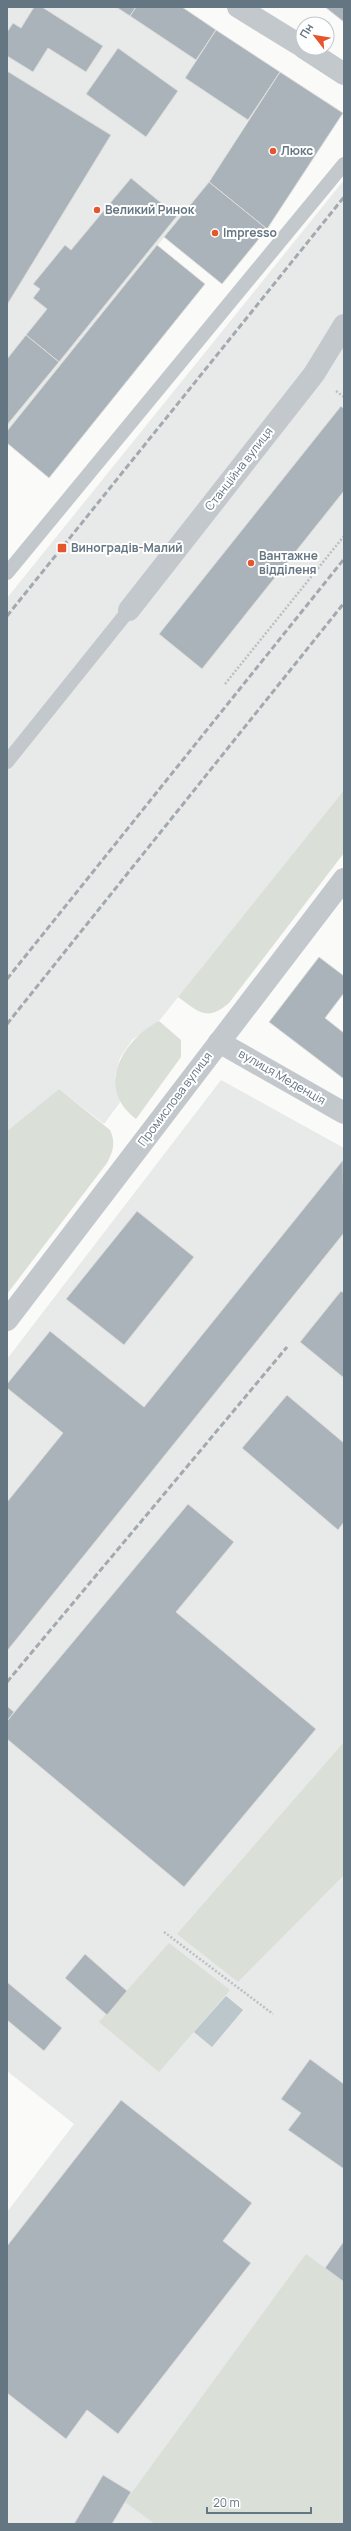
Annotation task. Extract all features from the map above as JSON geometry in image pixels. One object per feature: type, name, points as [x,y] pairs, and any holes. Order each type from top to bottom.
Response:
[{"type":"street","points":[[238,7],[295,42]]},
{"type":"street","points":[[316,56],[344,74]]},
{"type":"street","name":"Станційна вулиця","points":[[129,610],[314,374],[344,325]]},
{"type":"street","name":"Промислова вулиця","points":[[7,1320],[344,879]]},
{"type":"street","name":"вулиця Меденція","points":[[219,1042],[344,1113]]},
{"type":"lane","points":[[7,574],[344,164]]},
{"type":"lane","points":[[7,762],[129,610]]},
{"type":"path","points":[[225,684],[344,536]]},
{"type":"path","points":[[164,1932],[273,2014]]},
{"type":"shaded area","name":"Великий Ринок","points":[[7,7],[116,7],[196,60],[185,78],[248,120],[209,182],[7,431]]},
{"type":"shaded area","points":[[344,180],[344,790],[159,1021],[132,1040],[120,1058],[115,1076],[121,1101],[104,1124],[59,1089],[7,1131],[7,598]]},
{"type":"shaded area","points":[[344,790],[344,853],[229,1003],[215,1012],[203,1013],[178,997]]},
{"type":"shaded area","points":[[159,1021],[181,1040],[181,1057],[136,1119],[123,1106],[117,1093],[115,1079],[118,1065],[134,1040],[146,1029]]},
{"type":"shaded area","points":[[221,1080],[344,1148],[344,2524],[7,2524],[7,2212],[74,2124],[7,2071],[7,1359]]},
{"type":"shaded area","points":[[59,1089],[110,1130],[113,1139],[112,1151],[107,1163],[7,1294],[7,1131]]},
{"type":"shaded area","points":[[344,1742],[344,1875],[238,1982],[177,1934]]},
{"type":"shaded area","points":[[169,1943],[230,1990],[159,2072],[99,2022]]},
{"type":"shaded area","points":[[226,1996],[243,2010],[212,2047],[194,2032]]},
{"type":"shaded area","points":[[306,2254],[344,2282],[344,2524],[155,2524],[125,2502]]},
{"type":"building","points":[[34,7],[42,7],[103,46],[86,72],[48,48],[33,72],[7,56],[7,32],[13,23],[21,28]]},
{"type":"building","points":[[116,7],[136,7],[130,16]]},
{"type":"building","points":[[136,7],[182,7],[216,30],[196,60],[130,16]]},
{"type":"building","points":[[325,7],[344,7],[344,22]]},
{"type":"building","points":[[216,30],[280,72],[248,120],[185,78]]},
{"type":"building","points":[[118,48],[178,91],[146,137],[86,94]]},
{"type":"building","points":[[7,71],[111,135],[7,305]]},
{"type":"building","name":"Люкс","points":[[280,72],[343,113],[267,229],[209,182]]},
{"type":"building","points":[[131,178],[177,216],[59,362],[26,335],[47,309],[33,298],[40,289],[33,284],[65,245],[71,250]]},
{"type":"building","name":"Impresso","points":[[209,182],[267,229],[222,284],[164,237]]},
{"type":"building","points":[[157,245],[205,284],[49,478],[7,443],[7,431]]},
{"type":"building","points":[[26,335],[59,362],[7,425],[7,359]]},
{"type":"building","name":"Вантажне відділеня","points":[[341,406],[344,409],[344,491],[202,669],[159,634]]},
{"type":"building","points":[[319,957],[344,976],[344,993],[325,1018],[344,1033],[344,1079],[269,1022]]},
{"type":"building","points":[[343,1160],[344,1233],[7,1651],[7,1502],[63,1433],[7,1388],[7,1384],[50,1331],[144,1407]]},
{"type":"building","points":[[137,1211],[194,1257],[124,1345],[66,1299]]},
{"type":"building","points":[[341,1291],[344,1293],[344,1378],[300,1342]]},
{"type":"building","points":[[287,1395],[344,1443],[344,1522],[338,1530],[242,1448]]},
{"type":"building","points":[[188,1504],[234,1542],[176,1612],[316,1729],[184,1887],[7,1739],[7,1721]]},
{"type":"building","points":[[7,1706],[14,1712],[7,1721]]},
{"type":"building","points":[[85,1954],[127,1991],[107,2015],[65,1978]]},
{"type":"building","points":[[7,1982],[62,2028],[44,2051],[7,2020]]},
{"type":"building","points":[[310,2059],[344,2084],[344,2169],[288,2130],[301,2113],[281,2099]]},
{"type":"building","points":[[121,2100],[252,2203],[223,2241],[251,2263],[118,2434],[87,2410],[66,2439],[7,2393],[7,2246]]},
{"type":"building","points":[[344,2241],[344,2282],[325,2268]]},
{"type":"building","points":[[103,2475],[131,2492],[112,2524],[74,2524]]},
{"type":"railway","points":[[7,616],[344,197]]},
{"type":"railway","points":[[7,979],[344,559]]},
{"type":"railway","points":[[7,1024],[344,603]]},
{"type":"railway","points":[[7,1682],[287,1347]]},
{"type":"place","name":"Люкс","points":[[273,151]]},
{"type":"place","name":"Великий Ринок","points":[[97,210]]},
{"type":"place","name":"Impresso","points":[[215,233]]},
{"type":"place","name":"Виноградів-Малий","points":[[62,548]]},
{"type":"place","name":"Вантажне відділеня","points":[[251,563]]}]
